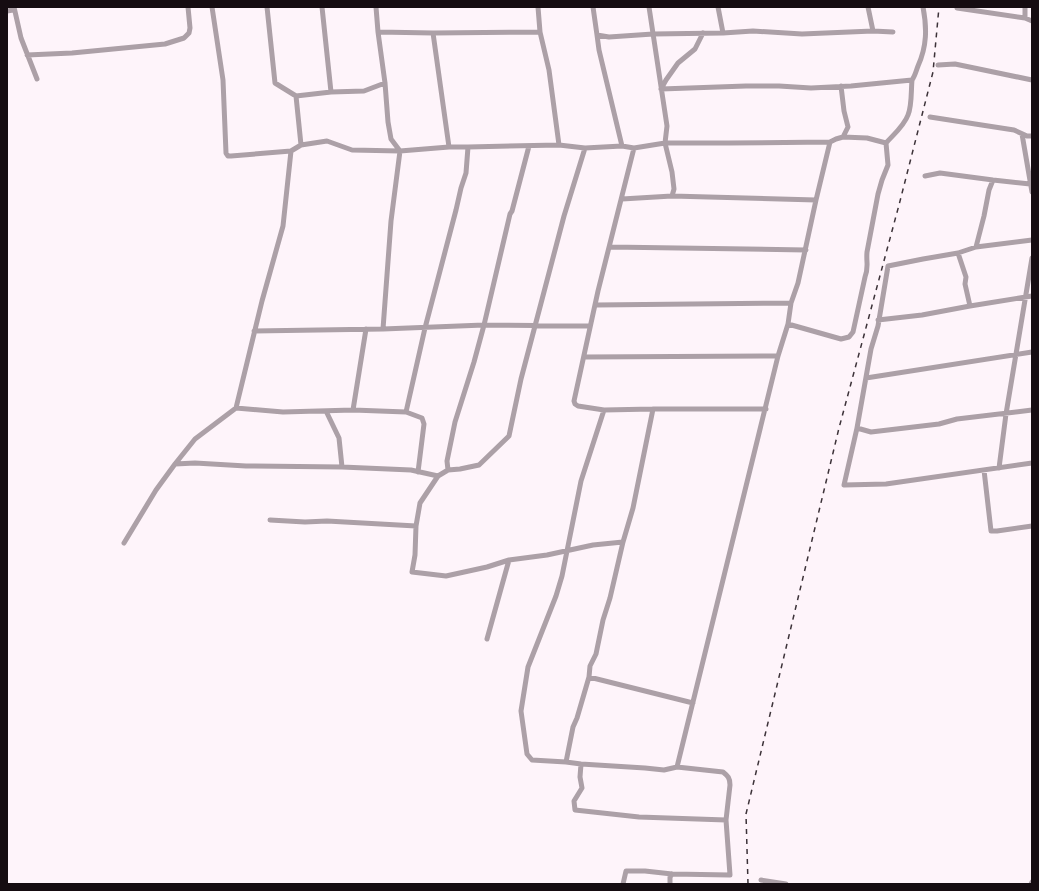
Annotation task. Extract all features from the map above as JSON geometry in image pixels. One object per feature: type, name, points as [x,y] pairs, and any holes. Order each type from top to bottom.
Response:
[{"type":"street","points":[[27,55],[72,53],[165,44],[184,38],[189,33],[188,7]]},
{"type":"street","points":[[212,7],[223,80],[226,153],[228,156],[291,151],[301,145],[327,141],[352,150],[400,151],[449,147],[468,148],[560,145],[585,148],[622,146],[634,148],[665,143],[830,142],[843,137],[867,138],[886,142]]},
{"type":"street","points":[[267,7],[275,82],[296,96],[331,92],[364,91],[385,82]]},
{"type":"street","points":[[322,7],[331,92]]},
{"type":"street","points":[[376,7],[388,122],[391,139],[400,151],[391,221],[383,329]]},
{"type":"street","points":[[538,7],[540,32],[548,70],[560,145]]},
{"type":"street","points":[[593,7],[599,50],[622,146]]},
{"type":"street","points":[[649,7],[668,126],[665,143],[672,172],[674,189],[672,196]]},
{"type":"street","points":[[718,7],[723,33]]},
{"type":"street","points":[[868,7],[873,31]]},
{"type":"street","points":[[788,324],[841,339],[849,337],[853,332],[865,277],[868,270],[866,260],[867,252],[878,194],[888,165],[886,142],[904,123],[908,116],[910,110],[912,80],[924,49],[926,22],[923,7]]},
{"type":"street","points":[[1025,7],[1025,18]]},
{"type":"street","points":[[7,11],[14,8],[21,38],[37,79]]},
{"type":"street","points":[[957,8],[1025,18],[1032,21]]},
{"type":"street","points":[[597,35],[609,37],[753,31],[802,34],[873,31],[893,32]]},
{"type":"street","points":[[378,32],[433,34],[540,32]]},
{"type":"street","points":[[661,89],[678,63],[695,49],[703,33]]},
{"type":"street","points":[[433,34],[449,147]]},
{"type":"street","points":[[938,65],[956,64],[1032,80]]},
{"type":"street","points":[[661,89],[746,86],[811,88],[892,83],[912,80]]},
{"type":"street","points":[[841,86],[844,111],[848,127],[843,137]]},
{"type":"street","points":[[296,96],[301,145]]},
{"type":"street","points":[[930,117],[1014,130],[1026,136],[1032,192]]},
{"type":"street","points":[[677,767],[778,356],[788,324],[791,303],[798,283],[806,250],[830,142]]},
{"type":"street","points":[[448,470],[447,461],[455,422],[484,326],[510,214],[529,146]]},
{"type":"street","points":[[406,412],[425,328],[466,173],[468,148]]},
{"type":"street","points":[[585,148],[564,216],[521,379],[509,436],[479,465],[448,470],[438,476],[420,503],[416,526],[415,555],[412,572],[446,576],[487,567],[509,560],[567,551],[593,545],[623,542]]},
{"type":"street","points":[[634,148],[590,326],[574,401],[575,404],[578,406],[604,410],[766,409]]},
{"type":"street","points":[[124,543],[156,490],[195,439],[236,408],[254,331],[283,226],[291,151]]},
{"type":"street","points":[[925,176],[940,173],[1030,184]]},
{"type":"street","points":[[976,247],[989,190],[993,180]]},
{"type":"street","points":[[622,199],[672,196],[816,200]]},
{"type":"street","points":[[1032,240],[976,247],[958,253],[923,258],[888,266],[857,428],[844,485],[886,484],[1032,463]]},
{"type":"street","points":[[610,247],[806,250]]},
{"type":"street","points":[[958,253],[966,277],[965,284],[970,306]]},
{"type":"street","points":[[999,468],[1006,414],[1032,258]]},
{"type":"street","points":[[878,320],[922,315],[1032,296]]},
{"type":"street","points":[[596,305],[791,303]]},
{"type":"street","points":[[254,331],[484,326],[590,326]]},
{"type":"street","points":[[353,410],[366,329]]},
{"type":"street","points":[[866,378],[1032,352]]},
{"type":"street","points":[[584,357],[778,356]]},
{"type":"street","points":[[236,408],[283,412],[353,410],[406,412],[422,418],[424,424],[418,472]]},
{"type":"street","points":[[566,762],[573,727],[589,677],[590,666],[596,654],[603,620],[633,508],[653,409]]},
{"type":"street","points":[[604,410],[581,481],[562,576],[556,596],[528,667],[521,711],[527,754],[532,760],[664,770],[677,767],[723,772],[728,775],[730,779],[726,820],[730,875],[672,874],[645,871],[626,872],[623,884]]},
{"type":"street","points":[[857,428],[872,432],[939,424],[956,419],[1032,410]]},
{"type":"street","points":[[326,411],[339,438],[342,467]]},
{"type":"street","points":[[175,464],[195,463],[246,466],[342,467],[411,470],[438,476]]},
{"type":"street","points":[[984,470],[991,531],[1032,526]]},
{"type":"street","points":[[270,520],[416,526]]},
{"type":"street","points":[[487,640],[509,560]]},
{"type":"street","points":[[589,677],[693,703]]},
{"type":"street","points":[[581,764],[580,777],[582,788],[574,801],[575,810],[640,816],[726,820]]},
{"type":"street","points":[[670,884],[670,877],[672,874]]},
{"type":"street","points":[[761,880],[786,884]]},
{"type":"railway","points":[[748,884],[746,814],[839,428],[933,72],[939,7]]}]
